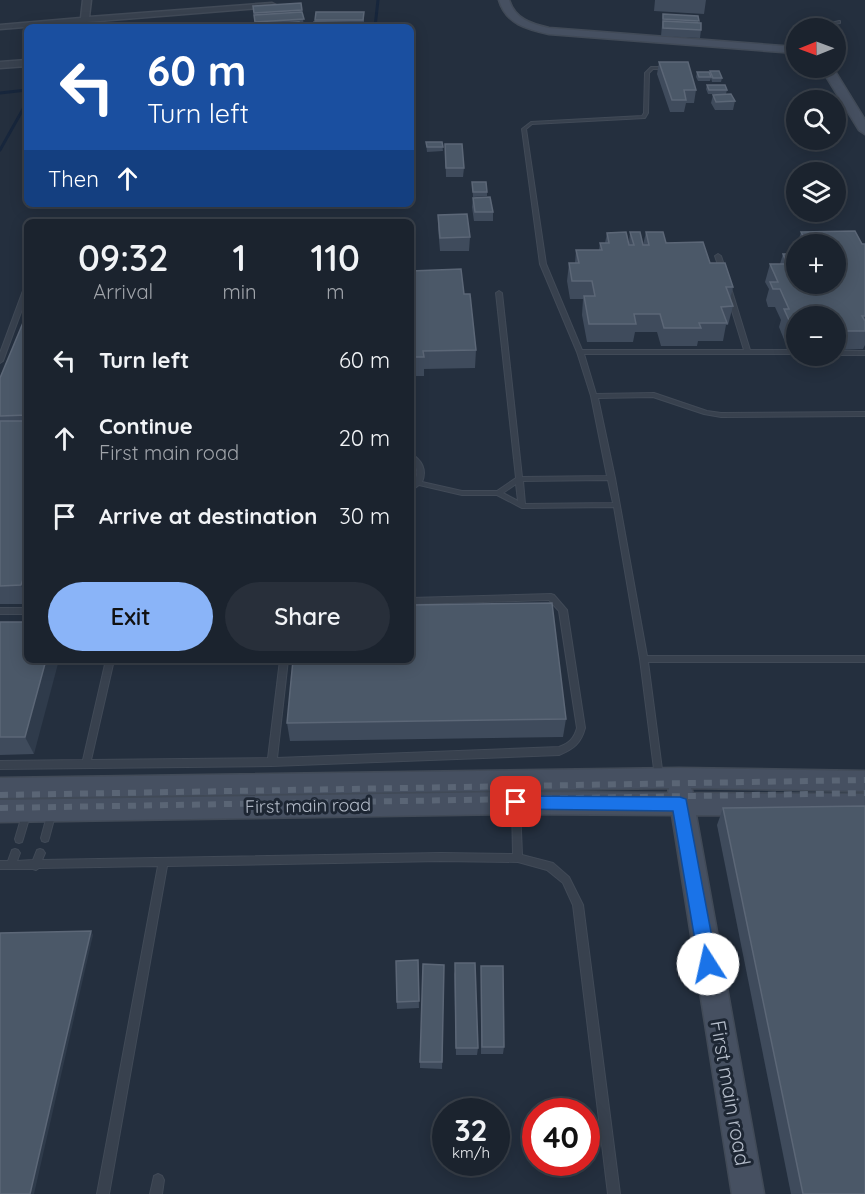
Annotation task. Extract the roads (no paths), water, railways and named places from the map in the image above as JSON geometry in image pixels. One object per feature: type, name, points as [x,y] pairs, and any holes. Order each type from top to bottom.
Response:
[{"type":"street","points":[[85,20],[87,0]]},
{"type":"street","points":[[504,0],[506,7],[517,20],[539,29],[638,39],[786,49]]},
{"type":"street","points":[[36,24],[174,10],[281,5]]},
{"type":"street","points":[[0,27],[24,25]]},
{"type":"street","points":[[0,65],[24,63]]},
{"type":"street","points":[[833,78],[865,130]]},
{"type":"street","points":[[0,788],[615,791],[865,781]]},
{"type":"street","points":[[663,789],[865,805]]},
{"type":"street","name":"First main road","points":[[663,789],[748,1194]]},
{"type":"street","name":"First main road","points":[[0,811],[516,802],[615,791]]},
{"type":"lane","points":[[663,789],[644,659],[612,478],[594,396],[580,352],[543,264],[525,126],[531,123],[643,117],[646,113],[648,70],[679,69]]},
{"type":"lane","points":[[718,256],[748,352]]},
{"type":"lane","points":[[499,293],[522,506]]},
{"type":"lane","points":[[0,361],[24,296]]},
{"type":"lane","points":[[580,352],[786,352]]},
{"type":"lane","points":[[846,352],[865,353]]},
{"type":"lane","points":[[594,396],[654,395],[706,413],[721,415],[865,414]]},
{"type":"lane","points":[[414,459],[420,465],[422,472],[418,483],[414,486]]},
{"type":"lane","points":[[498,493],[519,479],[612,478]]},
{"type":"lane","points":[[418,483],[462,493],[498,493],[522,506],[617,505]]},
{"type":"lane","points":[[0,765],[272,762],[559,751],[572,746],[578,739],[581,728],[563,610],[560,604],[551,597],[414,601]]},
{"type":"lane","points":[[0,612],[24,611]]},
{"type":"lane","points":[[644,659],[865,658]]},
{"type":"lane","points":[[86,764],[109,663]]},
{"type":"lane","points":[[272,762],[284,663]]},
{"type":"lane","points":[[516,802],[518,858]]},
{"type":"lane","points":[[45,838],[53,810]]},
{"type":"lane","points":[[19,839],[27,811]]},
{"type":"lane","points":[[11,865],[15,853]]},
{"type":"lane","points":[[36,866],[40,853]]},
{"type":"lane","points":[[0,866],[441,857],[518,858],[550,866],[566,880],[578,905],[614,1194]]},
{"type":"lane","points":[[103,1194],[163,863]]},
{"type":"lane","points":[[156,1194],[158,1180]]},
{"type":"waterway","points":[[375,24],[378,0]]},
{"type":"waterway","points":[[0,93],[24,90]]},
{"type":"waterway","points":[[0,150],[24,107]]},
{"type":"railway","points":[[0,795],[865,780]]},
{"type":"railway","points":[[0,808],[865,793]]}]
